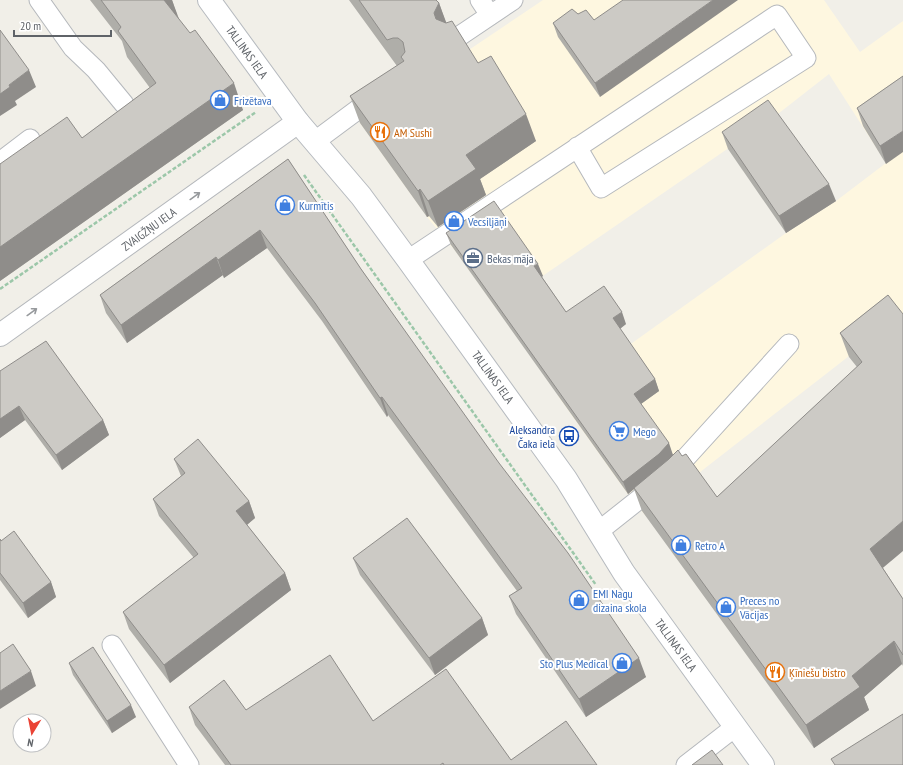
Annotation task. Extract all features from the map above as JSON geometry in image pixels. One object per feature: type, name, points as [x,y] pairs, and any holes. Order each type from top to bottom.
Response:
[{"type":"street","name":"TALLINAS IELA","points":[[209,0],[298,122],[361,196],[408,260],[552,460],[599,531],[624,573],[763,765]]},
{"type":"street","name":"ZVAIGŽŅU IELA","points":[[0,335],[298,122]]},
{"type":"lane","points":[[39,0],[73,48],[96,70],[124,104]]},
{"type":"lane","points":[[480,0],[490,15]]},
{"type":"lane","points":[[455,39],[513,0]]},
{"type":"lane","points":[[408,260],[777,15],[806,58],[601,188],[577,148]]},
{"type":"lane","points":[[314,142],[391,84]]},
{"type":"lane","points":[[0,162],[30,139]]},
{"type":"lane","points":[[599,531],[671,474],[789,344]]},
{"type":"lane","points":[[112,645],[189,765]]},
{"type":"lane","points":[[686,765],[735,727]]},
{"type":"path","points":[[0,289],[257,111]]},
{"type":"path","points":[[301,171],[598,588]]},
{"type":"shaded area","points":[[543,0],[824,0],[860,52],[903,21],[903,314],[645,515],[632,500],[558,396],[786,233],[836,201],[886,163],[829,74],[774,117],[496,308],[457,253],[427,217],[360,123]]},
{"type":"building","points":[[101,0],[164,0],[190,33],[195,30],[234,83],[0,247],[0,164],[67,117],[82,138],[156,83],[118,31],[121,27]]},
{"type":"building","points":[[359,0],[436,0],[439,3],[434,13],[436,19],[446,23],[452,21],[478,63],[491,56],[526,114],[466,155],[476,169],[428,201],[420,189],[418,191],[350,96],[404,61],[401,57],[405,52],[403,42],[398,38],[387,40]]},
{"type":"building","points":[[623,0],[713,0],[595,83],[553,23],[572,9],[578,14],[586,10],[594,20]]},
{"type":"building","points":[[0,30],[29,70],[0,94]]},
{"type":"building","points":[[903,76],[903,131],[880,146],[857,108]]},
{"type":"building","points":[[768,100],[829,184],[779,216],[722,132]]},
{"type":"building","points":[[288,159],[361,269],[499,463],[568,553],[639,658],[579,699],[509,596],[522,588],[382,397],[380,398],[315,303],[260,230],[218,260],[216,257],[121,325],[100,295]]},
{"type":"building","points":[[494,201],[538,264],[534,266],[566,312],[604,286],[622,312],[613,318],[655,379],[634,394],[669,443],[659,454],[623,482],[446,233]]},
{"type":"building","points":[[888,295],[903,314],[903,521],[870,549],[903,599],[903,655],[894,641],[852,676],[860,687],[806,725],[634,488],[678,450],[682,456],[686,454],[717,497],[862,362],[840,333]]},
{"type":"building","points":[[46,341],[103,420],[56,455],[19,406],[0,419],[0,371]]},
{"type":"building","points":[[198,439],[249,501],[236,511],[285,573],[164,665],[123,612],[198,554],[153,499],[185,473],[174,459]]},
{"type":"building","points":[[407,518],[482,618],[429,658],[353,558]]},
{"type":"building","points":[[14,531],[51,582],[23,603],[0,573],[0,539],[1,541]]},
{"type":"building","points":[[13,644],[31,671],[0,691],[0,653]]},
{"type":"building","points":[[93,647],[131,705],[107,721],[69,663]]},
{"type":"building","points":[[330,655],[373,721],[446,669],[511,760],[566,721],[597,765],[444,765],[443,763],[440,765],[231,765],[189,707],[224,680],[246,710]]},
{"type":"building","points":[[903,714],[903,765],[835,765],[831,759]]},
{"type":"building","points":[[712,750],[723,765],[692,765]]},
{"type":"place","name":"Frizētava","points":[[220,100]]},
{"type":"place","name":"AM Sushi","points":[[380,132]]},
{"type":"place","name":"Kurmītis","points":[[285,205]]},
{"type":"place","name":"Vecsiljāņi","points":[[454,221]]},
{"type":"place","name":"Bekas māja","points":[[473,258]]},
{"type":"place","name":"Mego","points":[[619,431]]},
{"type":"place","name":"Aleksandra Čaka iela","points":[[569,436]]},
{"type":"place","name":"Retro A","points":[[681,545]]},
{"type":"place","name":"EMI Nagu dizaina skola","points":[[579,600]]},
{"type":"place","name":"Preces no Vācijas","points":[[726,607]]},
{"type":"place","name":"Sto Plus Medical","points":[[622,663]]},
{"type":"place","name":"Ķīniešu bistro","points":[[775,672]]}]
